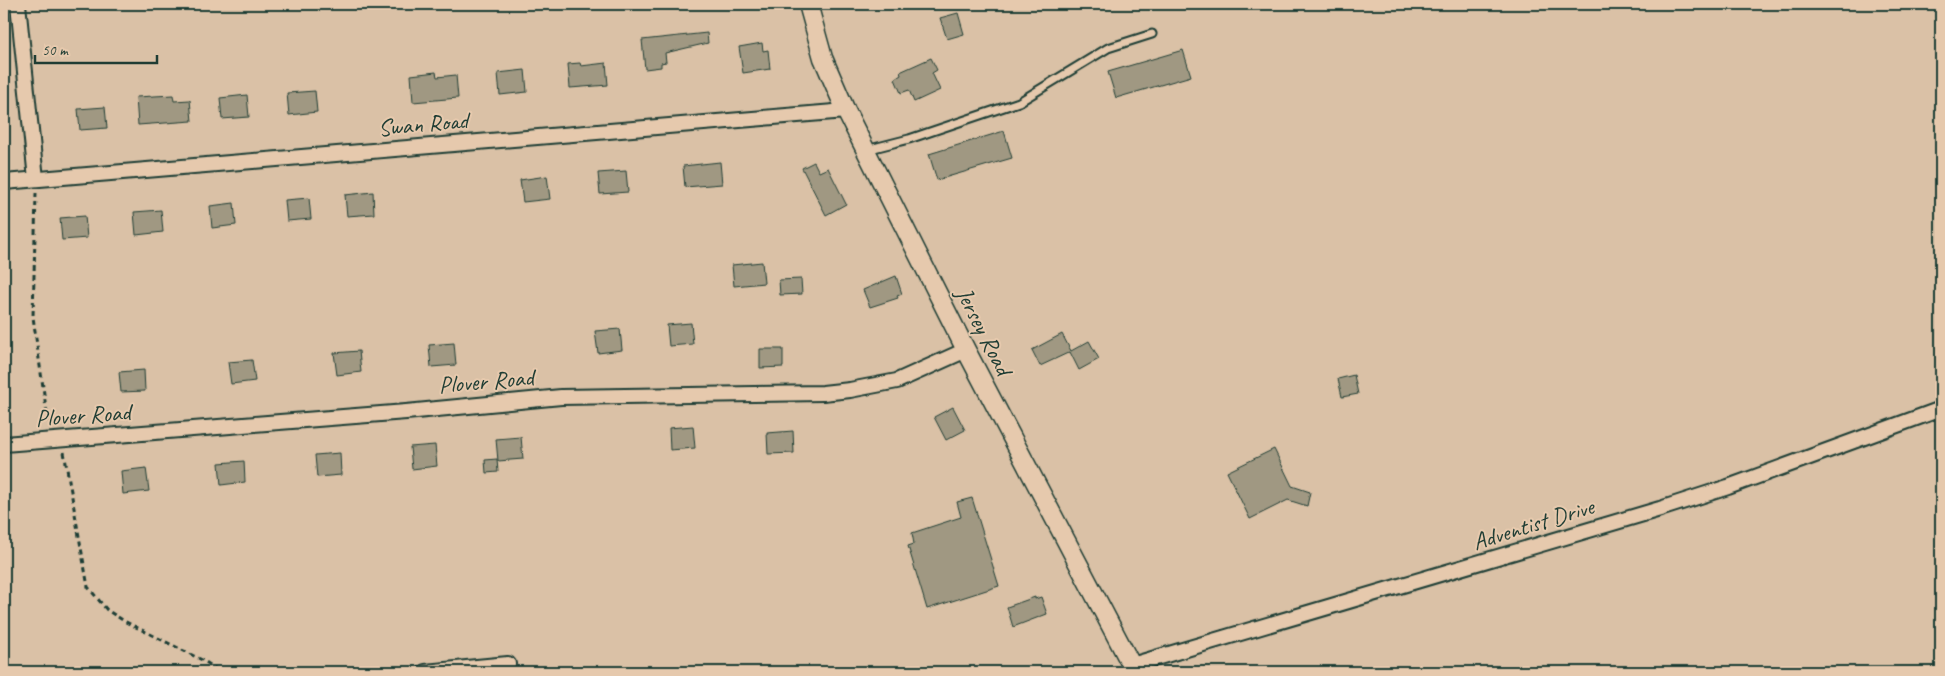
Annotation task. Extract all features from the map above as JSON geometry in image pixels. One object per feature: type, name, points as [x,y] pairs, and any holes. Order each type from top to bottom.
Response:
[{"type":"street","points":[[18,4],[36,179]]},
{"type":"street","name":"Jersey Road","points":[[808,4],[823,58],[846,111],[966,350],[1133,669]]},
{"type":"street","name":"Swan Road","points":[[4,182],[846,111]]},
{"type":"street","name":"Plover Road","points":[[4,444],[406,412],[561,397],[823,393],[897,381],[966,350]]},
{"type":"street","name":"Adventist Drive","points":[[1133,669],[1660,509],[1728,487],[1941,409]]},
{"type":"street","points":[[426,672],[508,664]]},
{"type":"lane","points":[[866,150],[1019,102],[1108,48],[1132,38],[1152,34]]},
{"type":"path","points":[[36,179],[33,317],[46,408],[58,440],[88,587],[107,610],[124,622],[204,661],[221,672]]},
{"type":"building","points":[[958,13],[964,34],[947,39],[940,18]]},
{"type":"building","points":[[707,33],[708,43],[665,53],[666,62],[661,63],[661,67],[645,69],[642,40]]},
{"type":"building","points":[[762,43],[763,51],[768,50],[770,69],[743,73],[739,47]]},
{"type":"building","points":[[1183,50],[1191,76],[1116,98],[1108,72]]},
{"type":"building","points":[[931,58],[937,70],[932,73],[940,90],[914,102],[909,90],[901,93],[895,79],[901,75],[900,72]]},
{"type":"building","points":[[580,63],[581,66],[606,63],[608,85],[570,88],[568,64]]},
{"type":"building","points":[[525,70],[527,92],[500,95],[498,73]]},
{"type":"building","points":[[436,72],[437,77],[456,75],[458,98],[413,102],[411,75]]},
{"type":"building","points":[[315,91],[317,112],[289,115],[287,93]]},
{"type":"building","points":[[173,95],[174,101],[190,100],[192,121],[138,125],[136,97]]},
{"type":"building","points":[[247,95],[249,117],[222,119],[220,98]]},
{"type":"building","points":[[105,107],[107,128],[80,130],[78,109]]},
{"type":"building","points":[[1004,131],[1012,158],[937,180],[929,154]]},
{"type":"building","points":[[720,162],[722,184],[685,187],[683,166]]},
{"type":"building","points":[[814,162],[819,172],[828,168],[846,204],[826,215],[802,168]]},
{"type":"building","points":[[626,171],[628,192],[600,194],[598,173]]},
{"type":"building","points":[[547,176],[550,199],[523,202],[520,180]]},
{"type":"building","points":[[373,192],[374,214],[347,216],[345,195]]},
{"type":"building","points":[[309,198],[311,219],[287,221],[285,200]]},
{"type":"building","points":[[234,203],[236,225],[212,228],[210,206]]},
{"type":"building","points":[[161,210],[163,232],[136,235],[134,212]]},
{"type":"building","points":[[85,216],[87,238],[62,240],[60,218]]},
{"type":"building","points":[[762,262],[764,283],[734,286],[732,265]]},
{"type":"building","points":[[896,276],[902,294],[897,296],[898,298],[870,307],[863,290]]},
{"type":"building","points":[[801,279],[802,294],[780,295],[779,280]]},
{"type":"building","points":[[691,323],[693,344],[669,346],[667,325]]},
{"type":"building","points":[[620,329],[622,350],[598,353],[595,331]]},
{"type":"building","points":[[1062,334],[1071,351],[1089,341],[1099,359],[1079,370],[1070,352],[1040,366],[1032,350]]},
{"type":"building","points":[[454,343],[456,365],[431,367],[429,345]]},
{"type":"building","points":[[760,349],[783,349],[783,367],[760,368]]},
{"type":"building","points":[[359,351],[361,372],[337,375],[334,353]]},
{"type":"building","points":[[252,360],[255,381],[231,384],[228,362]]},
{"type":"building","points":[[144,370],[145,391],[121,392],[119,372]]},
{"type":"building","points":[[1354,375],[1358,394],[1342,397],[1338,379]]},
{"type":"building","points":[[953,407],[965,430],[946,440],[934,417]]},
{"type":"building","points":[[693,426],[695,448],[670,450],[669,428]]},
{"type":"building","points":[[793,431],[794,453],[768,454],[767,433]]},
{"type":"building","points":[[521,437],[523,459],[498,461],[496,439]]},
{"type":"building","points":[[435,445],[437,466],[412,469],[410,447]]},
{"type":"building","points":[[1274,449],[1292,486],[1310,492],[1307,506],[1288,500],[1250,519],[1227,472]]},
{"type":"building","points":[[340,453],[341,475],[317,477],[315,455]]},
{"type":"building","points":[[497,459],[498,472],[486,473],[485,460]]},
{"type":"building","points":[[244,461],[245,482],[221,485],[219,463]]},
{"type":"building","points":[[146,468],[149,491],[123,494],[121,471]]},
{"type":"building","points":[[972,498],[999,586],[927,609],[908,546],[914,544],[912,533],[961,517],[957,502]]},
{"type":"building","points":[[1035,597],[1035,599],[1041,597],[1047,614],[1013,627],[1007,607]]}]
